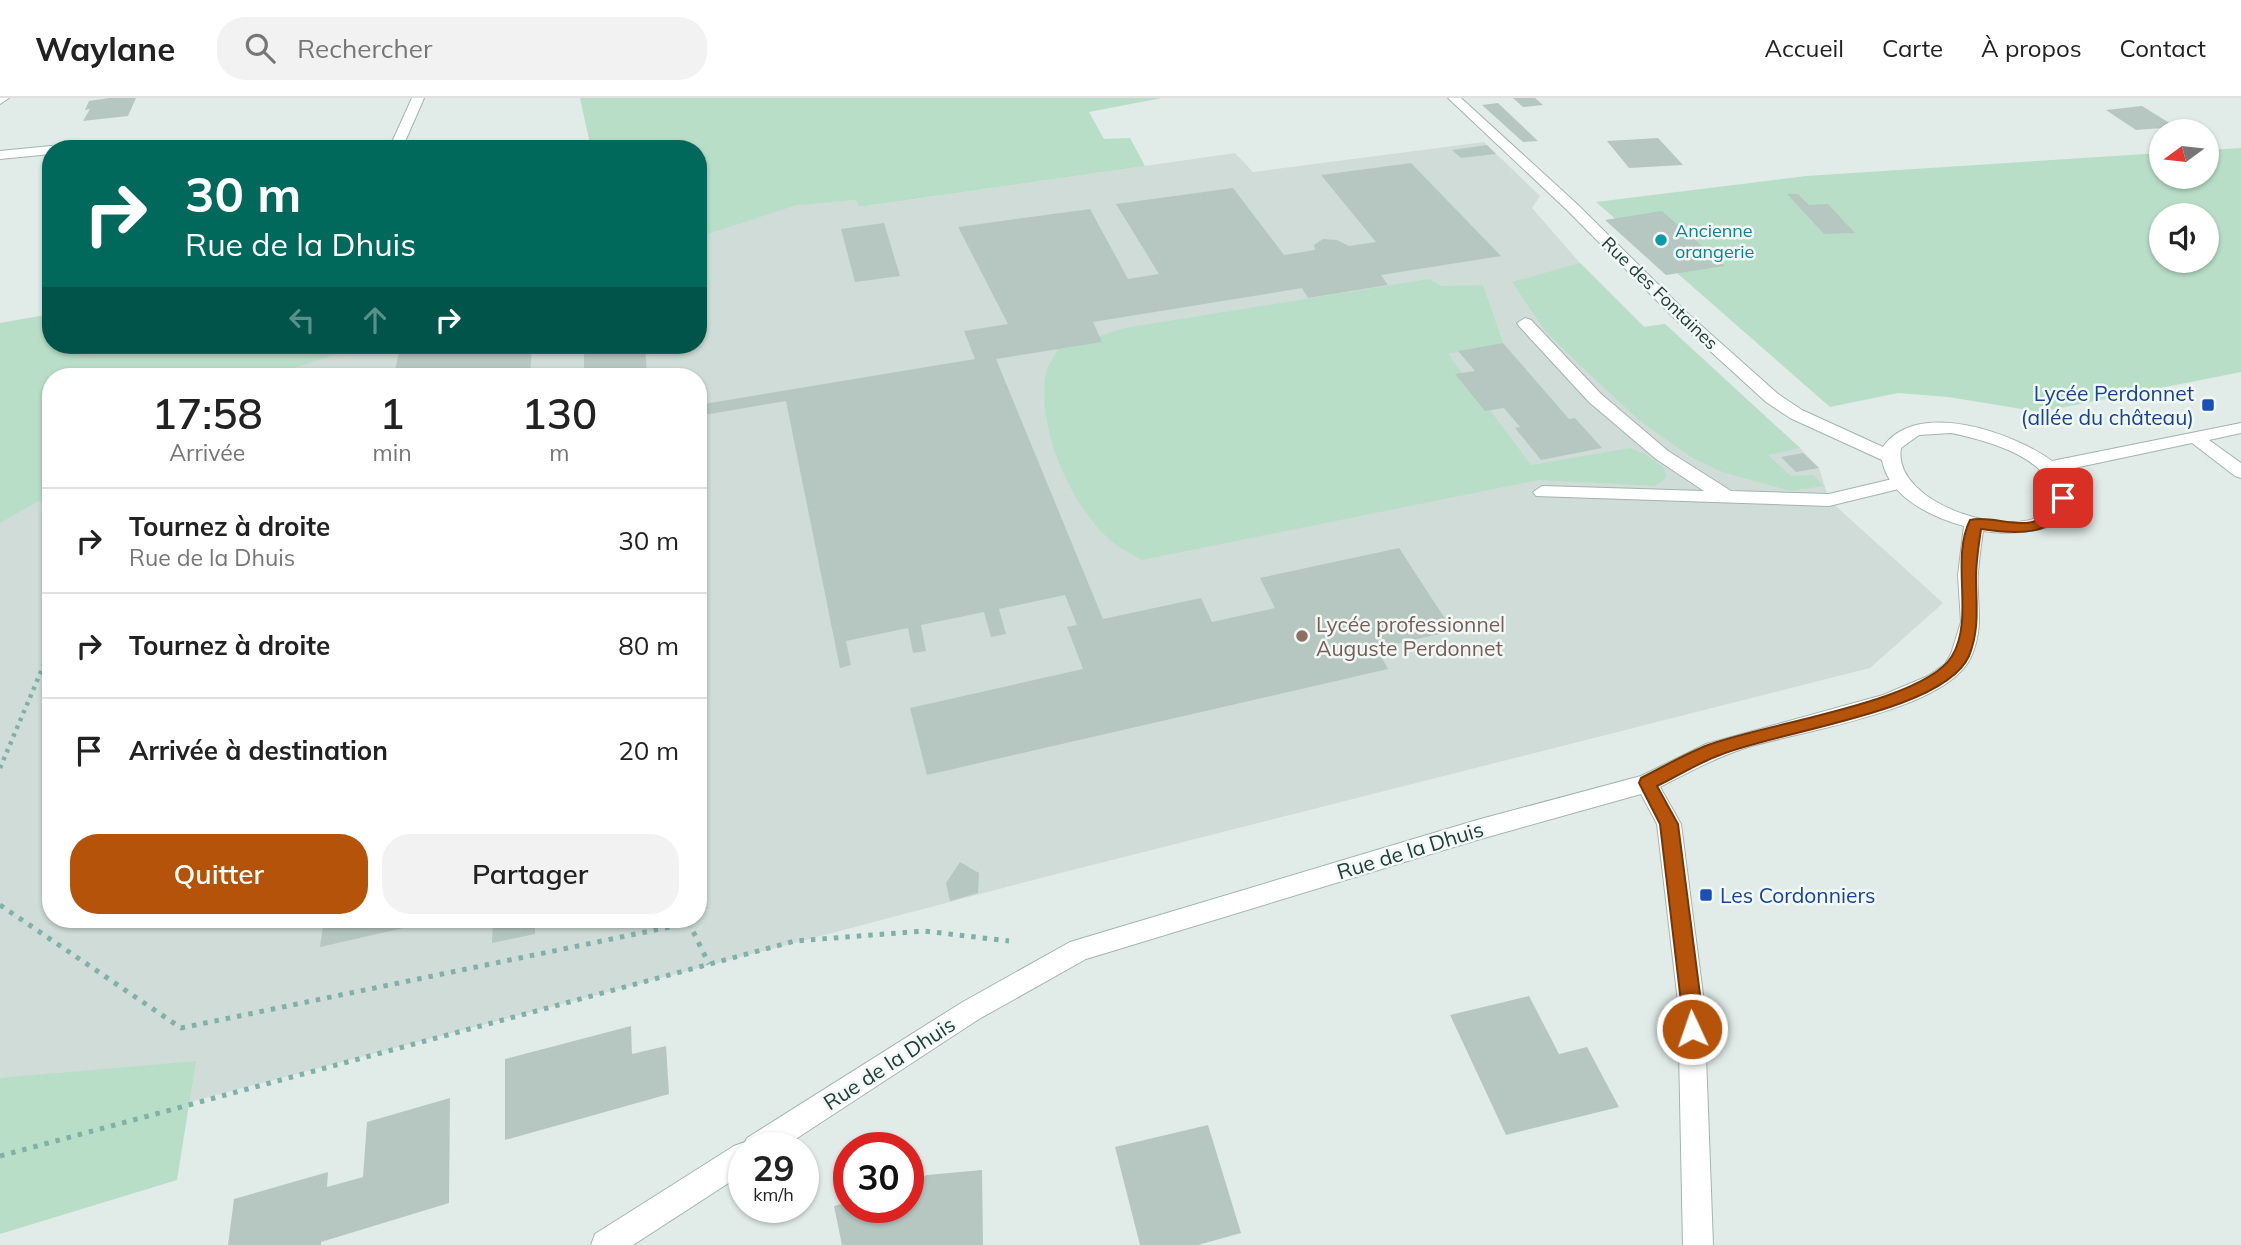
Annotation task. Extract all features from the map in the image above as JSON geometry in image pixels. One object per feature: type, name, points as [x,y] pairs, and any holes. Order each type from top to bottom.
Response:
[{"type":"street","points":[[400,140],[418,98]]},
{"type":"street","name":"Rue des Fontaines","points":[[1454,98],[1573,208],[1680,315],[1772,398],[1796,414],[1889,456]]},
{"type":"street","points":[[0,155],[42,151]]},
{"type":"street","points":[[1525,323],[1595,398],[1662,454],[1730,499]]},
{"type":"street","points":[[1951,428],[1977,432],[2004,441],[2028,453],[2047,468],[2060,483],[2063,498],[2060,511],[2047,522],[2015,527],[1975,523],[1946,513],[1920,499],[1901,483],[1892,469],[1889,456],[1894,443],[1907,434],[1926,429],[1951,428]]},
{"type":"street","points":[[2047,468],[2241,428]]},
{"type":"street","points":[[2193,436],[2241,472]]},
{"type":"street","points":[[1542,492],[1829,500],[1901,483]]},
{"type":"street","name":"Rue de la Dhuis","points":[[782,1132],[970,1011],[1079,950],[1477,830],[1647,783],[1714,750],[1747,738],[1910,695],[1935,682],[1952,669],[1961,656],[1971,622],[1968,575],[1975,523]]},
{"type":"street","points":[[1647,783],[1669,824],[1691,1002],[1698,1245]]},
{"type":"street","points":[[606,1245],[728,1166]]},
{"type":"path","points":[[0,768],[42,669]]},
{"type":"path","points":[[0,905],[181,1028],[665,928]]},
{"type":"path","points":[[691,928],[709,964]]},
{"type":"path","points":[[0,1156],[795,941],[924,931],[1079,950]]},
{"type":"shaded area","name":"Lycée professionnel Auguste Perdonnet","points":[[1484,142],[1540,196],[1532,208],[1580,263],[1644,327],[1665,324],[1800,448],[1819,468],[1829,500],[1943,603],[1870,668],[1037,879],[0,1152],[0,330],[42,342],[42,354],[707,354],[707,210],[856,200],[860,207],[1235,153],[1253,172]]},
{"type":"green space","points":[[580,98],[1162,98],[1089,112],[1104,139],[1130,138],[1145,166],[859,207],[856,200],[797,205],[707,234],[707,140],[589,140]]},
{"type":"green space","points":[[2241,148],[2241,372],[2040,412],[1948,397],[1898,393],[1830,407],[1596,202],[1806,176],[2149,154],[2149,189],[2219,189],[2219,149]]},
{"type":"green space","points":[[1580,263],[1644,327],[1665,324],[1800,448],[1768,455],[1791,476],[1813,475],[1824,486],[1791,491],[1722,472],[1691,457],[1640,421],[1546,332],[1512,282]]},
{"type":"green space","points":[[1429,279],[1441,286],[1483,285],[1503,343],[1448,354],[1531,465],[1630,448],[1647,455],[1663,467],[1667,477],[1655,486],[1539,480],[1142,560],[1110,540],[1092,521],[1068,483],[1058,461],[1046,415],[1046,373],[1058,349],[1125,328]]},
{"type":"green space","points":[[42,316],[42,354],[338,354],[294,368],[42,368],[42,499],[0,523],[0,323]]},
{"type":"green space","points":[[196,1061],[177,1180],[0,1234],[0,1078]]},
{"type":"building","points":[[136,98],[128,116],[83,121],[90,109],[85,110],[89,101]]},
{"type":"building","points":[[1513,98],[1535,98],[1543,105],[1523,107]]},
{"type":"building","points":[[1498,103],[1538,141],[1523,142],[1482,105]]},
{"type":"building","points":[[2142,106],[2163,119],[2149,119],[2149,129],[2136,130],[2106,110]]},
{"type":"building","points":[[1658,138],[1683,165],[1629,168],[1607,141]]},
{"type":"building","points":[[1487,145],[1496,154],[1461,158],[1452,150]]},
{"type":"building","points":[[1411,163],[1501,256],[1381,275],[1388,285],[1308,298],[1302,288],[1093,322],[1102,342],[996,359],[1103,619],[1201,598],[1212,622],[1275,608],[1260,578],[1399,548],[1453,631],[1376,648],[1388,669],[927,775],[910,708],[1083,669],[1067,627],[1077,625],[1065,595],[999,609],[1006,634],[991,637],[984,612],[921,625],[926,651],[913,653],[908,628],[846,641],[851,665],[840,668],[786,401],[707,414],[707,404],[975,359],[964,331],[1008,324],[958,227],[1090,209],[1128,279],[1159,274],[1116,204],[1233,188],[1284,255],[1315,250],[1314,245],[1323,239],[1337,240],[1349,246],[1376,242],[1321,175]]},
{"type":"building","points":[[1787,194],[1798,194],[1809,205],[1828,204],[1855,233],[1824,234]]},
{"type":"building","name":"Ancienne orangerie","points":[[1662,211],[1725,266],[1666,275],[1605,220]]},
{"type":"building","points":[[884,223],[900,276],[855,282],[841,229]]},
{"type":"building","points":[[1503,343],[1569,419],[1575,418],[1602,448],[1541,460],[1515,428],[1520,427],[1504,408],[1485,411],[1455,374],[1475,371],[1458,351]]},
{"type":"building","points":[[398,354],[531,354],[531,368],[396,368]]},
{"type":"building","points":[[584,354],[646,354],[646,368],[584,368]]},
{"type":"building","points":[[1803,453],[1819,468],[1796,472],[1781,457]]},
{"type":"building","points":[[960,862],[979,873],[978,893],[950,901],[946,883]]},
{"type":"building","points":[[323,928],[404,928],[320,947]]},
{"type":"building","points":[[493,928],[535,928],[535,934],[492,943]]},
{"type":"building","points":[[1529,996],[1559,1054],[1587,1047],[1619,1107],[1506,1135],[1450,1015]]},
{"type":"building","points":[[631,1026],[632,1054],[666,1046],[669,1094],[505,1140],[505,1059]]},
{"type":"building","points":[[450,1098],[449,1203],[321,1242],[321,1245],[228,1245],[234,1199],[328,1172],[327,1187],[363,1177],[367,1122]]},
{"type":"building","points":[[1208,1125],[1241,1233],[1198,1245],[1140,1245],[1115,1147]]},
{"type":"building","points":[[982,1170],[983,1245],[842,1245],[837,1223],[924,1223],[924,1176]]},
{"type":"place","name":"Ancienne orangerie","points":[[1661,240]]},
{"type":"place","name":"Lycée Perdonnet (allée du château)","points":[[2208,405]]},
{"type":"place","name":"Lycée professionnel Auguste Perdonnet","points":[[1302,636]]},
{"type":"place","name":"Les Cordonniers","points":[[1706,895]]},
{"type":"route","points":[[1692,1029],[1669,824],[1647,783],[1714,750],[1747,738],[1888,702],[1910,695],[1935,682],[1952,669],[1961,656],[1971,622],[1968,575],[1975,523],[2028,527],[2047,522],[2060,511],[2063,498]]}]
